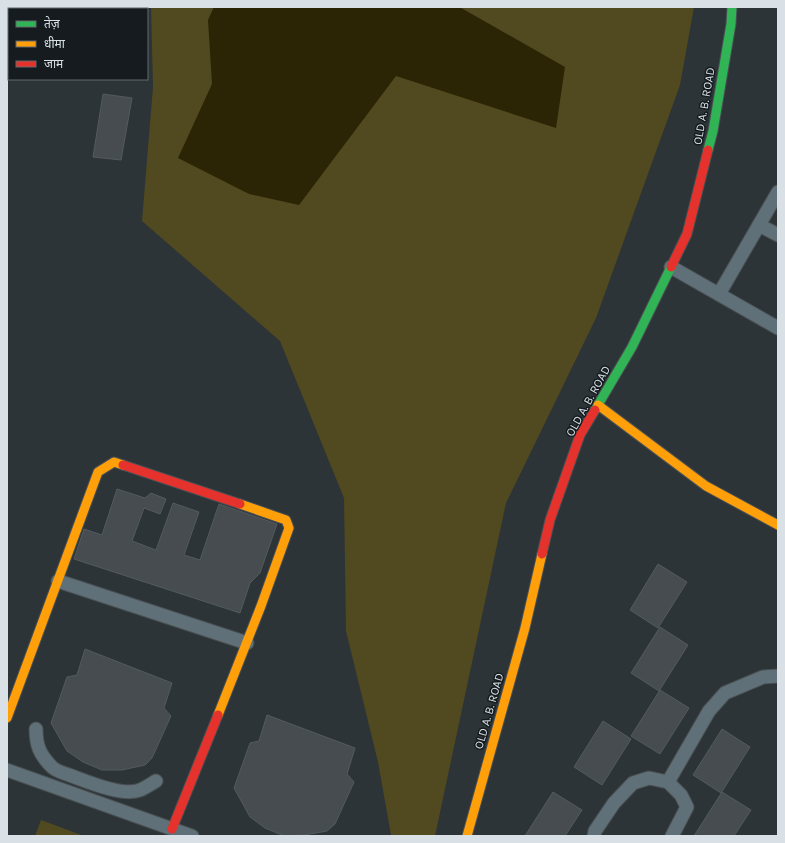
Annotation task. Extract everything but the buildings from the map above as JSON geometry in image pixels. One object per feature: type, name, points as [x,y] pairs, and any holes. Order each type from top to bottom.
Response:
[{"type":"street","name":"OLD A. B. ROAD","points":[[467,836],[525,628],[550,520],[580,435],[632,347],[687,234],[713,131],[731,24],[732,7]]},
{"type":"street","points":[[719,294],[778,192]]},
{"type":"street","points":[[759,225],[778,236]]},
{"type":"street","points":[[671,267],[778,328]]},
{"type":"street","points":[[598,405],[706,486],[778,525]]},
{"type":"street","points":[[7,718],[98,472],[114,462],[286,520],[289,528],[261,606],[172,829]]},
{"type":"street","points":[[58,581],[247,643]]},
{"type":"street","points":[[668,782],[709,711],[725,693],[763,677],[778,676]]},
{"type":"street","points":[[36,729],[36,743],[44,758],[54,769],[88,782],[115,790],[129,792],[140,790],[156,781]]},
{"type":"street","points":[[7,770],[192,836]]},
{"type":"street","points":[[594,836],[595,831],[614,803],[633,783],[649,778],[668,782],[681,795],[687,807],[672,836]]},
{"type":"street","points":[[82,797],[88,782]]},
{"type":"shaded area","points":[[151,7],[694,7],[680,85],[596,318],[506,503],[435,836],[391,835],[378,762],[346,631],[344,498],[280,341],[142,221],[153,87]]},
{"type":"shaded area","points":[[214,7],[459,7],[565,67],[556,128],[396,76],[299,205],[249,194],[178,158],[212,84],[208,20]]},
{"type":"shaded area","points":[[41,820],[84,836],[35,836]]},
{"type":"traffic: fast","points":[[708,150],[713,131],[731,24],[732,7]]},
{"type":"traffic: fast","points":[[595,410],[632,347],[671,267]]},
{"type":"traffic: slow","points":[[598,405],[706,486],[778,525]]},
{"type":"traffic: slow","points":[[7,718],[98,472],[114,462],[123,465]]},
{"type":"traffic: slow","points":[[218,715],[261,606],[289,528],[286,520],[240,504]]},
{"type":"traffic: slow","points":[[467,836],[525,628],[542,554]]},
{"type":"traffic: jam","points":[[671,267],[687,234],[708,150]]},
{"type":"traffic: jam","points":[[542,554],[550,520],[580,435],[595,410]]},
{"type":"traffic: jam","points":[[123,465],[240,504]]},
{"type":"traffic: jam","points":[[172,829],[218,715]]}]
